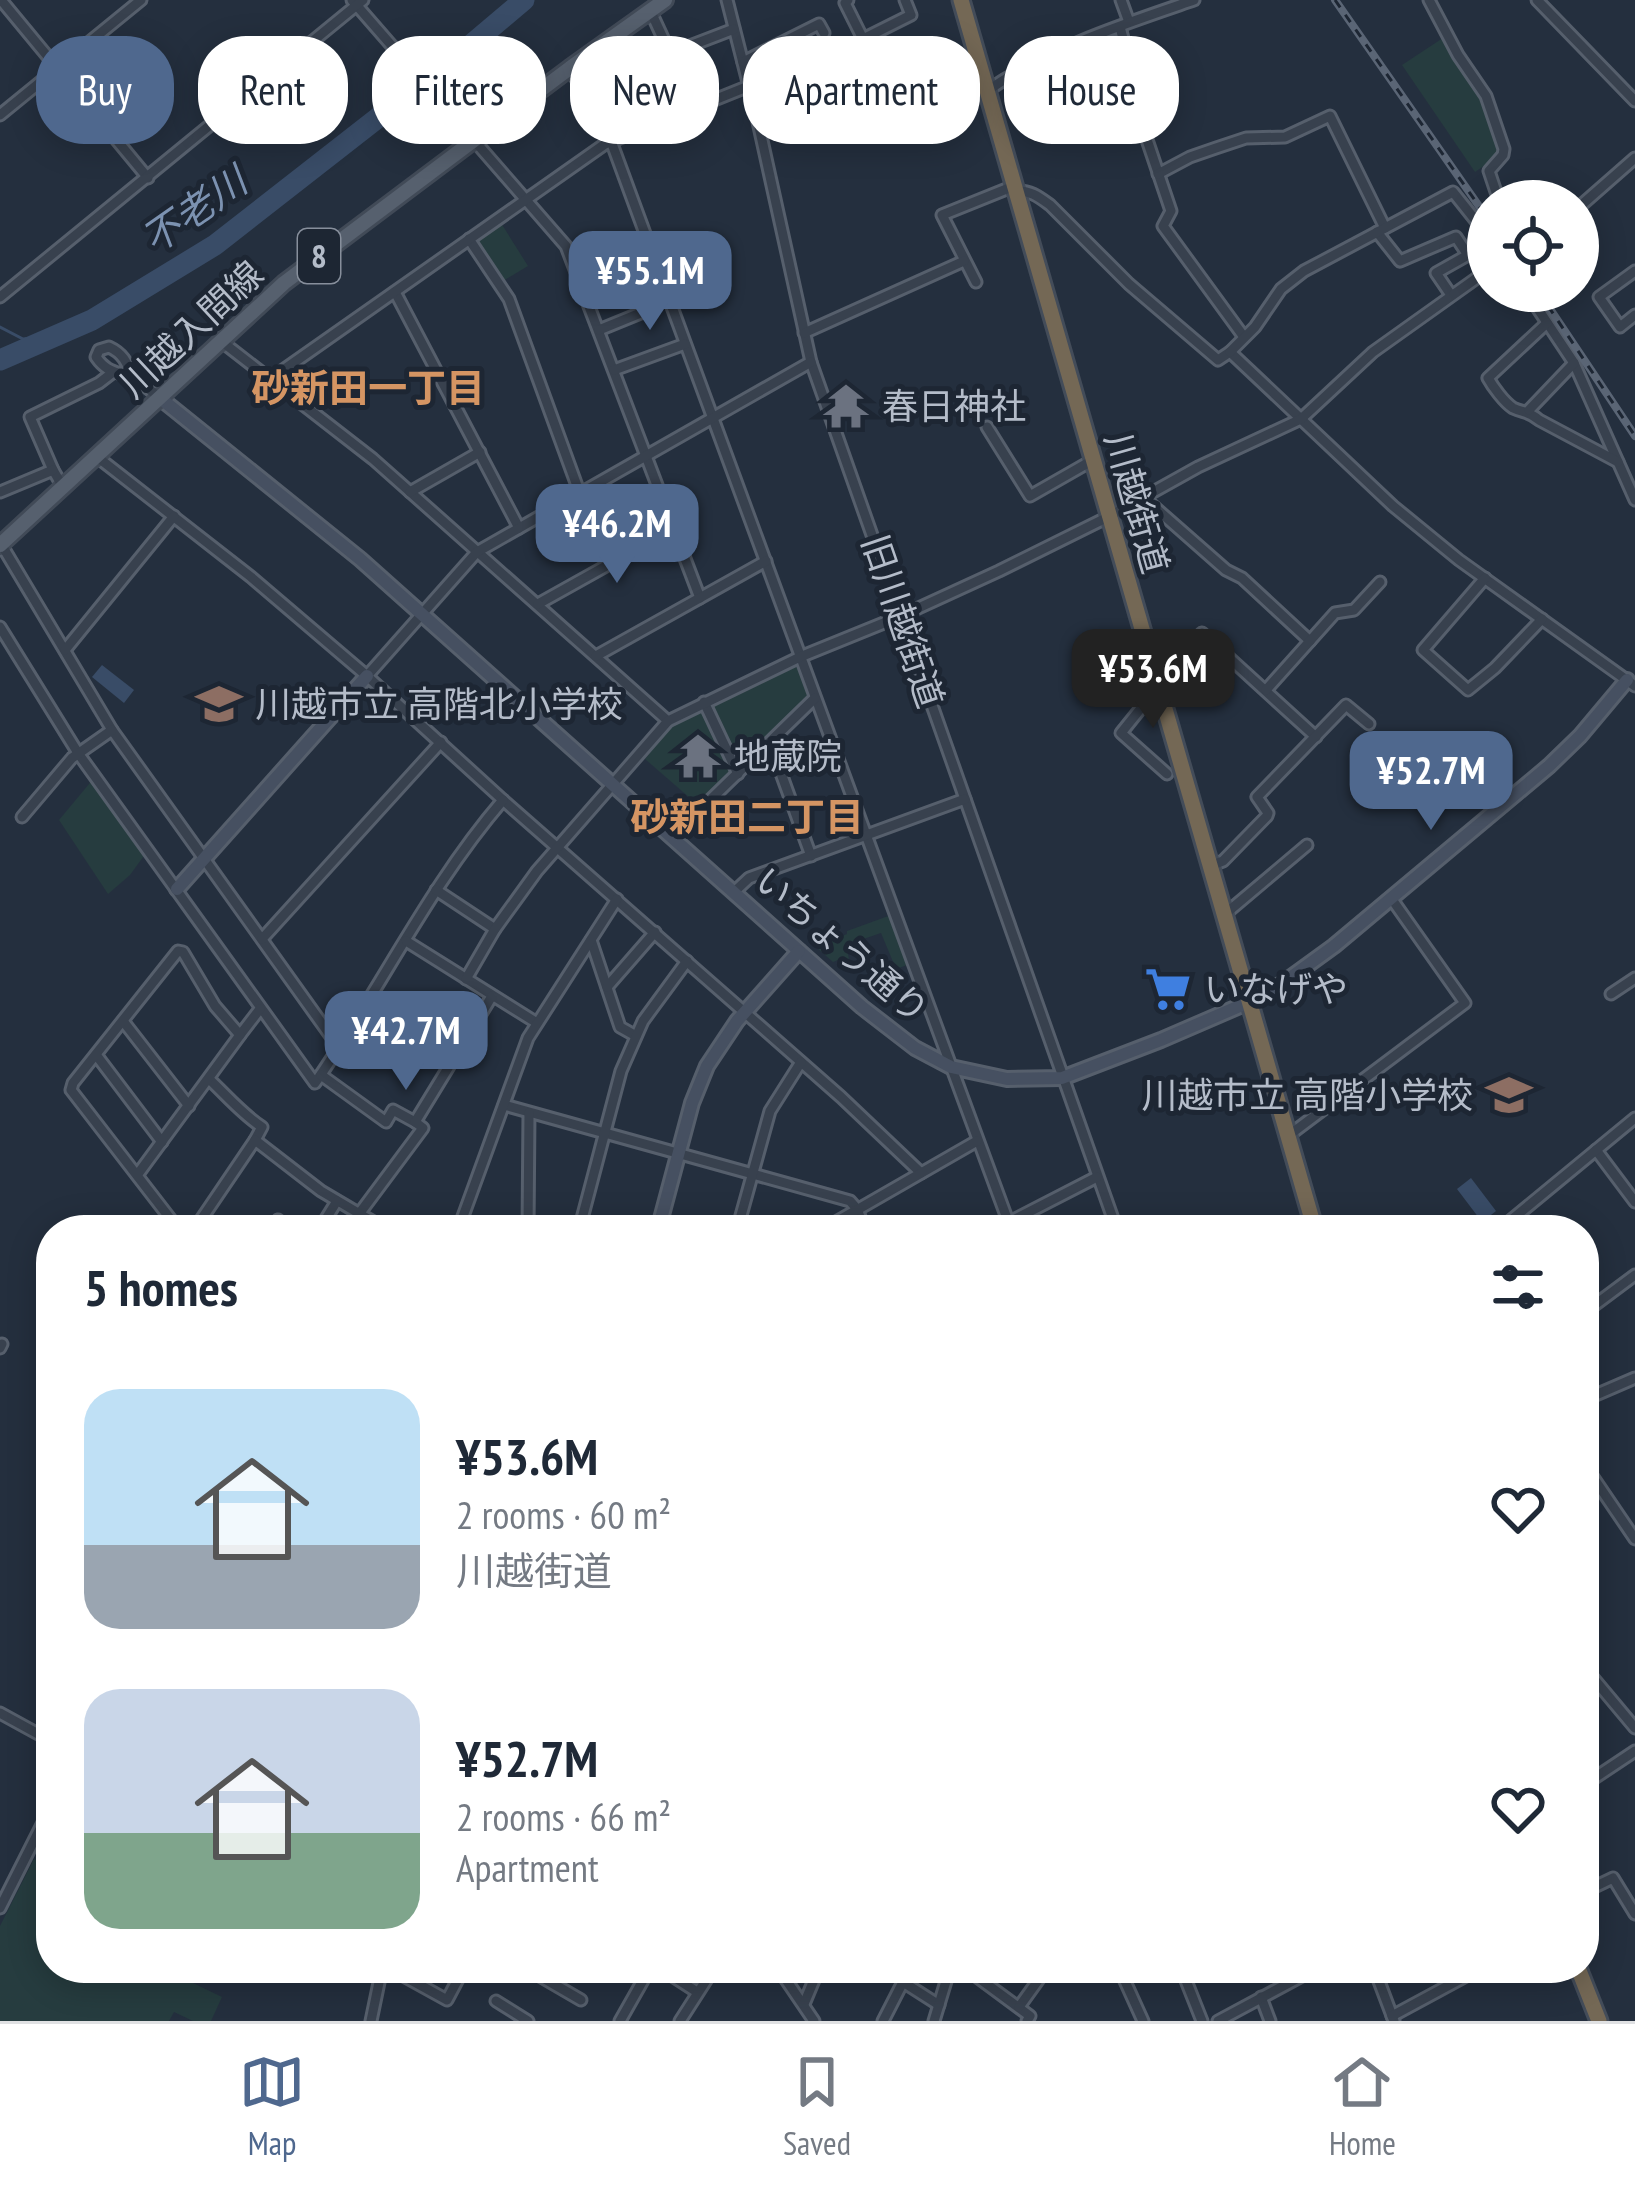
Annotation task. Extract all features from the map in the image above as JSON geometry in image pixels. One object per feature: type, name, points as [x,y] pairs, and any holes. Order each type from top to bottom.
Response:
[{"type":"highway","name":"川越街道","points":[[961,0],[1311,1215]]},
{"type":"highway","points":[[1585,1983],[1599,2021]]},
{"type":"main road","name":"川越入間線","points":[[613,36],[665,0]]},
{"type":"main road","name":"川越入間線","points":[[546,86],[570,68]]},
{"type":"main road","name":"川越入間線","points":[[0,545],[284,283],[470,144]]},
{"type":"street","points":[[1,0],[36,42]]},
{"type":"street","points":[[97,36],[141,0]]},
{"type":"street","name":"旧川越街道","points":[[727,0],[743,62]]},
{"type":"street","points":[[848,0],[845,3],[863,39],[911,15],[905,0]]},
{"type":"street","points":[[1121,0],[1140,119],[1171,211],[1163,226],[1244,337]]},
{"type":"street","points":[[988,92],[1033,64],[1194,0]]},
{"type":"street","points":[[1429,0],[1486,96],[1504,149],[1490,171],[1493,180]]},
{"type":"street","points":[[1537,0],[1635,101]]},
{"type":"street","points":[[0,297],[357,2],[384,36]]},
{"type":"street","points":[[650,9],[668,50],[674,52],[734,29]]},
{"type":"street","points":[[795,36],[819,24],[824,33]]},
{"type":"street","points":[[0,116],[36,86]]},
{"type":"street","points":[[1158,173],[1246,138],[1285,137],[1330,116],[1381,230],[1400,261],[1456,237],[1468,255],[1436,273],[1451,295]]},
{"type":"street","points":[[120,144],[148,178]]},
{"type":"street","points":[[479,144],[566,246],[700,598]]},
{"type":"street","points":[[269,380],[606,144]]},
{"type":"street","points":[[611,144],[1006,1215]]},
{"type":"street","name":"旧川越街道","points":[[762,144],[811,362],[1111,1215]]},
{"type":"street","points":[[1599,190],[1635,158]]},
{"type":"street","points":[[976,282],[942,214],[1015,189],[1025,190],[1050,205],[1217,360],[1255,327],[1281,289],[1304,271],[1453,192],[1467,210]]},
{"type":"street","points":[[470,239],[508,299],[580,494]]},
{"type":"street","points":[[804,333],[964,261]]},
{"type":"street","points":[[1635,271],[1599,297],[1620,327],[1635,315]]},
{"type":"street","points":[[599,330],[644,311],[636,284],[659,276]]},
{"type":"street","points":[[466,979],[537,871],[668,721],[800,656],[901,616],[1301,419],[1373,352],[1467,284]]},
{"type":"street","points":[[395,292],[519,527]]},
{"type":"street","points":[[1540,312],[1574,363],[1635,500]]},
{"type":"street","points":[[1547,323],[1488,378],[1490,384],[1514,408],[1528,410],[1618,462]]},
{"type":"street","points":[[220,341],[373,459],[668,721]]},
{"type":"street","points":[[614,370],[685,344]]},
{"type":"street","name":"いちょう通り","points":[[131,377],[125,359],[104,347],[96,357],[100,364],[112,373],[131,377],[160,398],[310,518],[896,1034],[951,1067],[1006,1079],[1062,1078],[1161,1040],[1283,983],[1549,766],[1631,683]]},
{"type":"street","points":[[1230,352],[1393,506],[1631,683]]},
{"type":"street","points":[[177,889],[477,552],[811,362]]},
{"type":"street","points":[[1528,410],[1574,363]]},
{"type":"street","points":[[63,487],[29,417],[112,373]]},
{"type":"street","points":[[987,428],[1030,496],[1093,460]]},
{"type":"street","points":[[410,492],[480,452]]},
{"type":"street","points":[[96,456],[367,676],[921,1173]]},
{"type":"street","points":[[0,492],[53,470]]},
{"type":"street","points":[[1143,497],[1310,641]]},
{"type":"street","points":[[65,650],[174,516]]},
{"type":"street","points":[[538,604],[674,528]]},
{"type":"street","points":[[0,545],[112,730],[340,1048]]},
{"type":"street","points":[[596,656],[766,561]]},
{"type":"street","points":[[1485,578],[1423,650],[1468,690],[1542,619]]},
{"type":"street","points":[[1266,690],[1335,613],[1354,610],[1380,582]]},
{"type":"street","points":[[0,627],[78,753],[315,1083],[436,890],[503,800]]},
{"type":"street","points":[[1167,774],[1121,734],[1200,632],[1316,737]]},
{"type":"street","points":[[672,837],[815,698]]},
{"type":"street","points":[[704,702],[738,775]]},
{"type":"street","points":[[1210,866],[1223,861],[1267,816],[1257,797],[1346,705],[1369,724]]},
{"type":"street","points":[[22,817],[78,753],[112,730]]},
{"type":"street","points":[[262,939],[442,742]]},
{"type":"street","points":[[770,743],[811,856]]},
{"type":"street","points":[[734,892],[749,878],[965,799]]},
{"type":"street","points":[[1224,915],[1307,845]]},
{"type":"street","points":[[436,890],[495,929]]},
{"type":"street","points":[[1288,1136],[1466,1003],[1391,898]]},
{"type":"street","points":[[464,1215],[528,1038],[617,899]]},
{"type":"street","points":[[607,987],[655,932]]},
{"type":"street","points":[[591,940],[620,1027],[636,1036]]},
{"type":"street","points":[[406,941],[537,1023]]},
{"type":"street","points":[[168,1215],[71,1090],[73,1083],[178,951],[240,1035]]},
{"type":"street","points":[[662,1215],[692,1103],[707,1066],[743,1013],[799,951]]},
{"type":"street","points":[[584,1215],[621,1071],[652,1007],[687,961]]},
{"type":"street","points":[[1611,994],[1635,978]]},
{"type":"street","points":[[415,1122],[492,996]]},
{"type":"street","points":[[368,1004],[452,1060]]},
{"type":"street","points":[[138,1174],[260,1009]]},
{"type":"street","points":[[123,1021],[189,1106]]},
{"type":"street","points":[[97,1056],[162,1142]]},
{"type":"street","points":[[741,1215],[770,1111],[801,1062]]},
{"type":"street","points":[[255,1140],[359,1214],[423,1128],[394,1110],[386,1123],[320,1075]]},
{"type":"street","points":[[204,1215],[262,1127],[209,1078]]},
{"type":"street","points":[[504,1105],[850,1201],[859,1215]]},
{"type":"street","points":[[527,1215],[529,1113]]},
{"type":"street","points":[[1516,1215],[1635,1118]]},
{"type":"street","points":[[847,1215],[977,1141]]},
{"type":"street","points":[[1596,1150],[1635,1202]]},
{"type":"street","points":[[1020,1215],[1097,1177]]},
{"type":"street","points":[[328,1215],[337,1201]]},
{"type":"street","points":[[1599,1302],[1635,1275]]},
{"type":"street","points":[[1599,1394],[1635,1378]]},
{"type":"street","points":[[1599,1486],[1635,1539]]},
{"type":"street","points":[[1599,1685],[1635,1729]]},
{"type":"street","points":[[0,1713],[36,1733]]},
{"type":"street","points":[[1599,1775],[1635,1750]]},
{"type":"street","points":[[0,1908],[36,1837]]},
{"type":"street","points":[[1599,1885],[1613,1878],[1635,1914]]},
{"type":"street","points":[[370,2021],[381,1983]]},
{"type":"street","points":[[415,1983],[447,2000],[456,1983]]},
{"type":"street","points":[[552,1983],[581,2000]]},
{"type":"street","points":[[620,2021],[642,1983]]},
{"type":"street","points":[[683,1983],[697,1992]]},
{"type":"street","points":[[680,2021],[703,1983]]},
{"type":"street","points":[[789,1983],[814,2021]]},
{"type":"street","points":[[804,2004],[813,1983]]},
{"type":"street","points":[[883,2021],[902,1983]]},
{"type":"street","points":[[904,1983],[950,2021]]},
{"type":"street","points":[[937,2013],[946,1983]]},
{"type":"street","points":[[986,1983],[1030,2016],[1027,2021]]},
{"type":"street","points":[[1019,2007],[1036,1983]]},
{"type":"street","points":[[1126,1983],[1143,2021]]},
{"type":"street","points":[[1187,1983],[1202,2021]]},
{"type":"street","points":[[1218,2021],[1288,1983]]},
{"type":"street","points":[[1380,1983],[1394,2019],[1455,1983]]},
{"type":"street","points":[[1261,1997],[1270,2021]]},
{"type":"street","points":[[496,2001],[528,2021]]},
{"type":"green space","points":[[1443,38],[1483,99],[1501,150],[1475,172],[1402,65]]},
{"type":"green space","points":[[501,223],[528,266],[503,281],[477,244]]},
{"type":"green space","points":[[795,667],[800,669],[810,698],[739,764],[712,707]]},
{"type":"green space","points":[[702,711],[734,771],[698,805],[645,759],[672,725]]},
{"type":"green space","points":[[94,778],[146,853],[108,894],[59,820]]},
{"type":"green space","points":[[891,915],[910,964],[896,969],[881,933],[846,945],[849,959],[844,964],[833,962],[816,947],[847,931]]},
{"type":"green space","points":[[34,1859],[36,1983],[193,1983],[222,1997],[211,2021],[193,2021],[174,2012],[169,2021],[0,2021],[0,1926]]},
{"type":"water","points":[[102,665],[134,690],[124,703],[92,677]]},
{"type":"water","points":[[1471,1178],[1496,1211],[1477,1215],[1457,1189]]},
{"type":"waterway","name":"不老川","points":[[0,360],[92,320],[215,245],[524,0]]},
{"type":"waterway","points":[[0,327],[23,339],[53,336]]},
{"type":"railway","points":[[1335,0],[1467,189]]},
{"type":"railway","points":[[1552,312],[1635,436]]},
{"type":"place","name":"春日神社","points":[[846,406]]},
{"type":"place","name":"川越市立 高階北小学校","points":[[219,704]]},
{"type":"place","name":"地蔵院","points":[[698,756]]},
{"type":"place","name":"いなげや","points":[[1168,989]]},
{"type":"place","name":"川越市立 高階小学校","points":[[1509,1095]]},
{"type":"district","name":"砂新田一丁目","points":[[368,388]]},
{"type":"district","name":"砂新田二丁目","points":[[747,817]]}]
